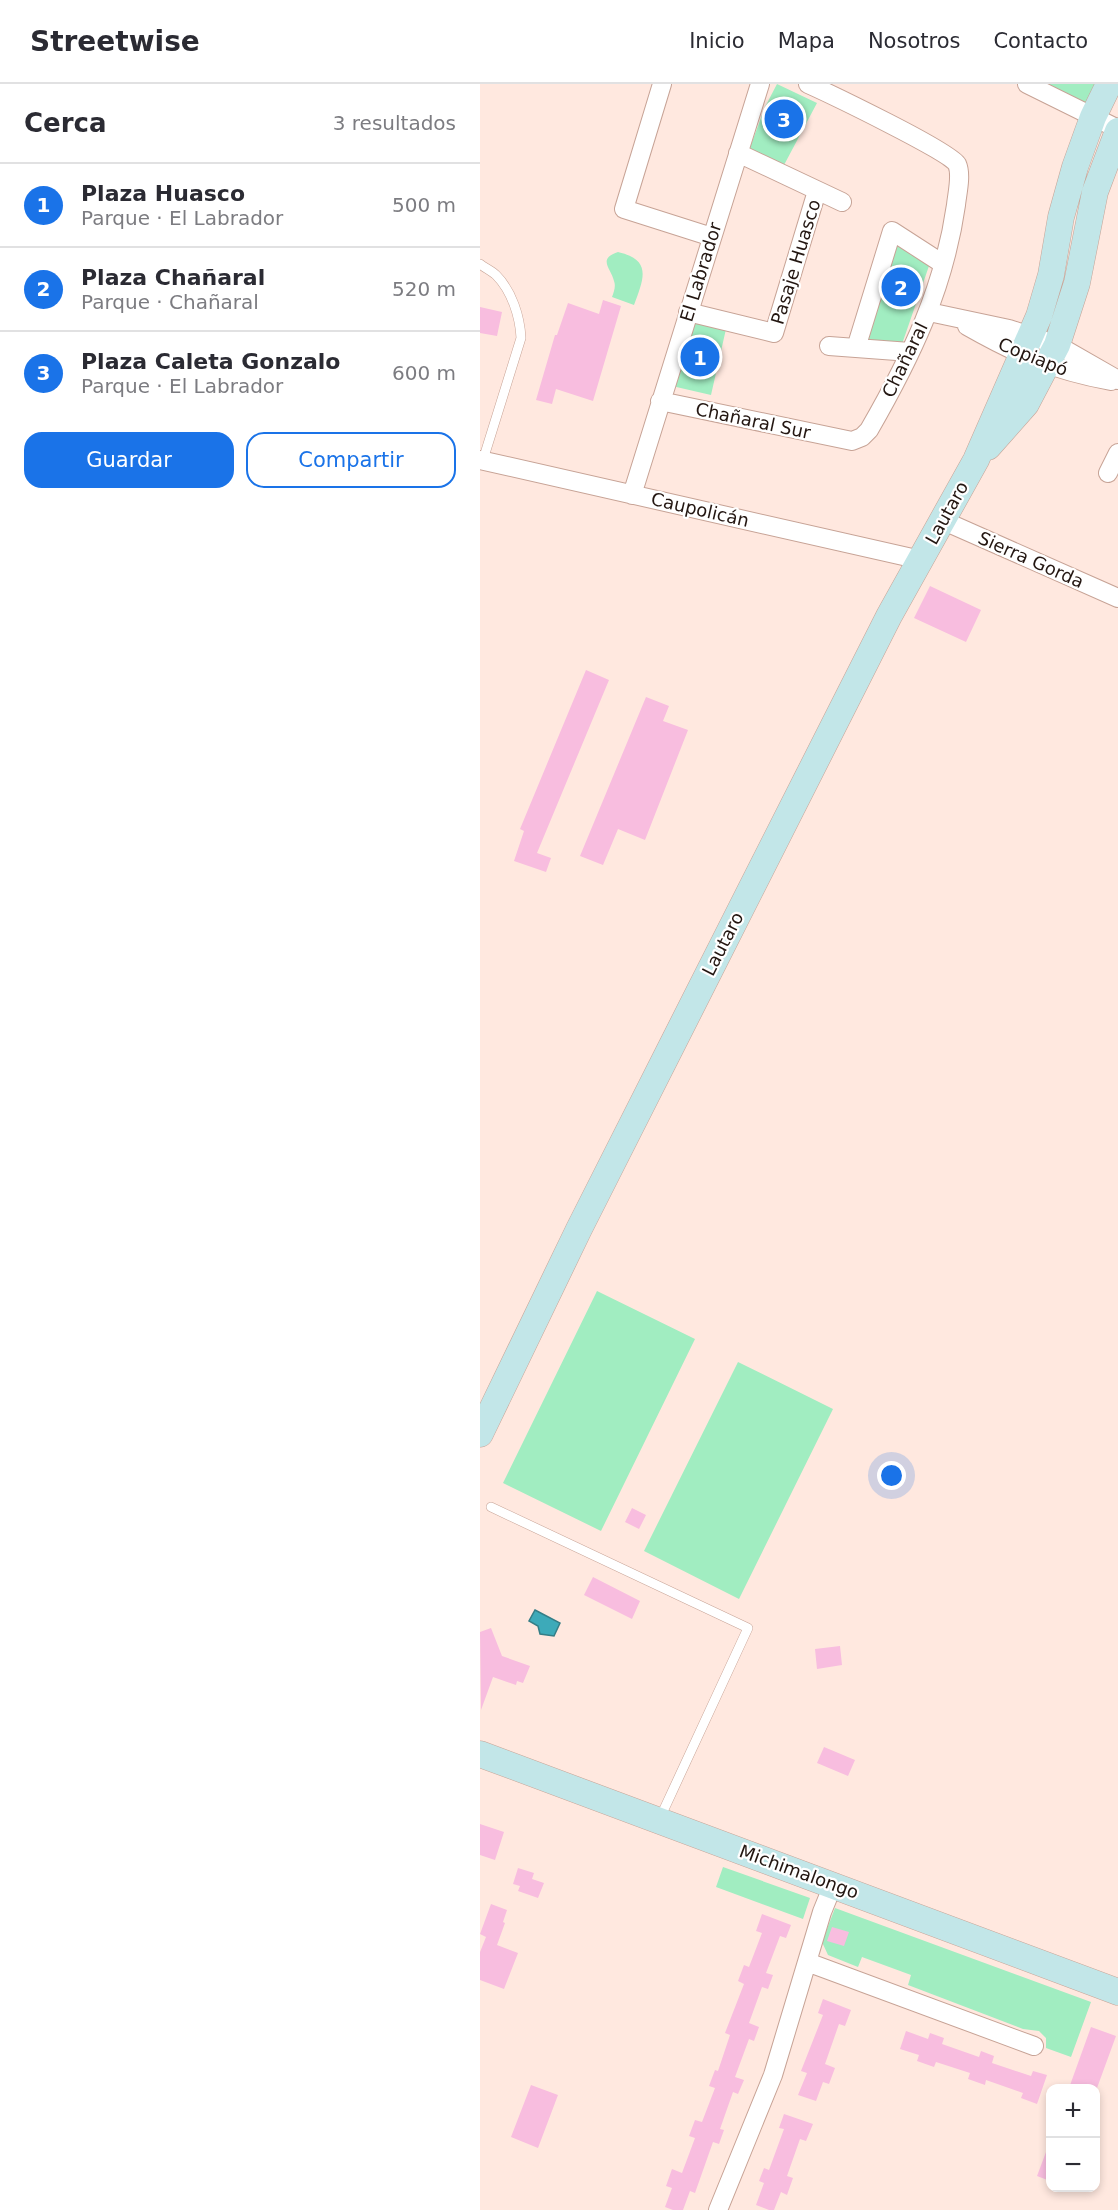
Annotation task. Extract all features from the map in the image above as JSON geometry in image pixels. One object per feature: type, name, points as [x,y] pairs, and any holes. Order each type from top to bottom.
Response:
[{"type":"street","points":[[662,84],[624,209],[712,237]]},
{"type":"street","name":"El Labrador","points":[[632,495],[760,84]]},
{"type":"street","name":"Chañaral","points":[[808,84],[951,158],[957,164],[958,172],[957,196],[944,264],[929,312],[869,430],[857,440],[847,441]]},
{"type":"street","points":[[1027,84],[1118,130]]},
{"type":"street","name":"Lautaro","points":[[480,1434],[638,1113],[889,616],[976,460],[1026,346],[1051,274],[1061,217],[1072,175],[1093,117],[1109,84]]},
{"type":"street","name":"Lautaro","points":[[976,460],[1026,404],[1052,355],[1077,283],[1095,192],[1118,130]]},
{"type":"street","points":[[738,153],[842,202]]},
{"type":"street","name":"Pasaje Huasco","points":[[688,312],[774,333],[817,191]]},
{"type":"street","points":[[856,348],[892,231],[944,264]]},
{"type":"street","name":"Copiapó","points":[[929,312],[1009,329],[1026,346],[1052,355],[1071,373],[1118,381]]},
{"type":"street","points":[[829,346],[910,352]]},
{"type":"street","name":"Chañaral Sur","points":[[660,401],[847,441]]},
{"type":"street","points":[[1108,473],[1118,453]]},
{"type":"street","name":"Caupolicán","points":[[482,460],[921,560]]},
{"type":"street","name":"Sierra Gorda","points":[[944,521],[1118,598]]},
{"type":"street","name":"Michimalongo","points":[[480,1754],[1118,1992]]},
{"type":"street","points":[[718,2210],[773,2075],[822,1912],[833,1885]]},
{"type":"street","points":[[807,1962],[1034,2046]]},
{"type":"lane","points":[[480,264],[496,274],[506,288],[520,320],[521,338],[482,460]]},
{"type":"lane","points":[[491,1507],[748,1628],[659,1820]]},
{"type":"green space","points":[[777,84],[817,103],[784,165],[749,150],[765,107]]},
{"type":"green space","points":[[1042,84],[1096,84],[1085,106]]},
{"type":"green space","points":[[894,239],[930,263],[901,347],[863,343]]},
{"type":"green space","points":[[618,252],[629,255],[641,265],[642,278],[634,305],[612,297],[615,283],[607,261]]},
{"type":"green space","points":[[692,320],[726,329],[711,395],[672,386]]},
{"type":"green space","points":[[597,1291],[695,1339],[601,1531],[503,1483]]},
{"type":"green space","points":[[738,1362],[833,1409],[739,1599],[644,1551]]},
{"type":"green space","points":[[723,1867],[810,1898],[803,1919],[716,1887]]},
{"type":"green space","points":[[835,1908],[1091,2002],[1071,2057],[1046,2048],[1046,2038],[1039,2031],[1023,2029],[908,1985],[911,1975],[862,1957],[858,1967],[828,1955],[822,1942]]},
{"type":"water","points":[[535,1610],[560,1623],[554,1636],[540,1634],[538,1626],[529,1621]]},
{"type":"building","points":[[603,300],[621,306],[593,401],[556,389],[552,404],[536,400],[555,335],[557,335],[568,303],[599,314]]},
{"type":"building","points":[[480,307],[502,312],[497,336],[480,333]]},
{"type":"building","points":[[930,586],[981,610],[966,642],[914,618]]},
{"type":"building","points":[[586,670],[609,680],[537,853],[551,858],[546,872],[514,861],[524,831],[520,829]]},
{"type":"building","points":[[646,697],[669,706],[663,721],[688,730],[645,840],[618,829],[603,865],[580,856]]},
{"type":"building","points":[[632,1508],[646,1515],[639,1529],[625,1522]]},
{"type":"building","points":[[593,1577],[640,1601],[632,1619],[584,1595]]},
{"type":"building","points":[[491,1628],[502,1656],[530,1666],[523,1683],[517,1681],[516,1685],[493,1677],[481,1710],[480,1632]]},
{"type":"building","points":[[840,1646],[842,1665],[817,1669],[815,1649]]},
{"type":"building","points":[[824,1747],[855,1760],[848,1776],[817,1763]]},
{"type":"building","points":[[480,1824],[504,1832],[495,1860],[480,1855]]},
{"type":"building","points":[[518,1868],[534,1873],[532,1879],[544,1883],[538,1898],[518,1891],[520,1886],[513,1884]]},
{"type":"building","points":[[491,1904],[507,1910],[497,1945],[518,1953],[504,1989],[480,1980],[480,1952],[486,1937],[480,1934]]},
{"type":"building","points":[[762,1914],[791,1925],[786,1938],[780,1936],[766,1973],[773,1975],[768,1989],[762,1987],[749,2023],[759,2027],[754,2041],[749,2039],[735,2077],[744,2080],[738,2094],[733,2092],[720,2129],[724,2130],[719,2144],[713,2142],[695,2193],[690,2191],[683,2210],[673,2210],[665,2207],[672,2188],[666,2186],[672,2169],[682,2173],[695,2138],[689,2136],[695,2120],[702,2122],[715,2088],[709,2086],[715,2070],[718,2071],[730,2035],[725,2033],[744,1984],[738,1981],[744,1965],[749,1967],[762,1933],[756,1931]]},
{"type":"building","points":[[832,1927],[849,1932],[844,1946],[827,1941]]},
{"type":"building","points":[[823,1999],[851,2010],[845,2026],[839,2024],[825,2064],[835,2068],[829,2084],[823,2082],[816,2101],[798,2095],[807,2073],[801,2071],[823,2015],[818,2013]]},
{"type":"building","points":[[1091,2027],[1116,2036],[1098,2084],[1070,2084]]},
{"type":"building","points":[[906,2031],[928,2039],[930,2033],[944,2038],[942,2044],[979,2057],[981,2051],[994,2056],[992,2063],[1031,2076],[1033,2071],[1047,2075],[1037,2104],[1021,2098],[1023,2093],[986,2080],[985,2085],[968,2079],[970,2073],[936,2062],[934,2067],[917,2061],[919,2055],[900,2049]]},
{"type":"building","points":[[531,2085],[558,2095],[538,2148],[511,2137]]},
{"type":"building","points":[[784,2114],[813,2124],[806,2141],[800,2139],[787,2176],[793,2178],[787,2195],[781,2192],[774,2210],[769,2210],[756,2205],[764,2183],[759,2181],[764,2168],[769,2170],[784,2129],[779,2128]]},
{"type":"building","points":[[1046,2152],[1046,2179],[1037,2176]]},
{"type":"place","name":"Plaza Caleta Gonzalo","points":[[784,119]]},
{"type":"place","name":"Plaza Chañaral","points":[[901,287]]},
{"type":"place","name":"Plaza Huasco","points":[[700,357]]}]
